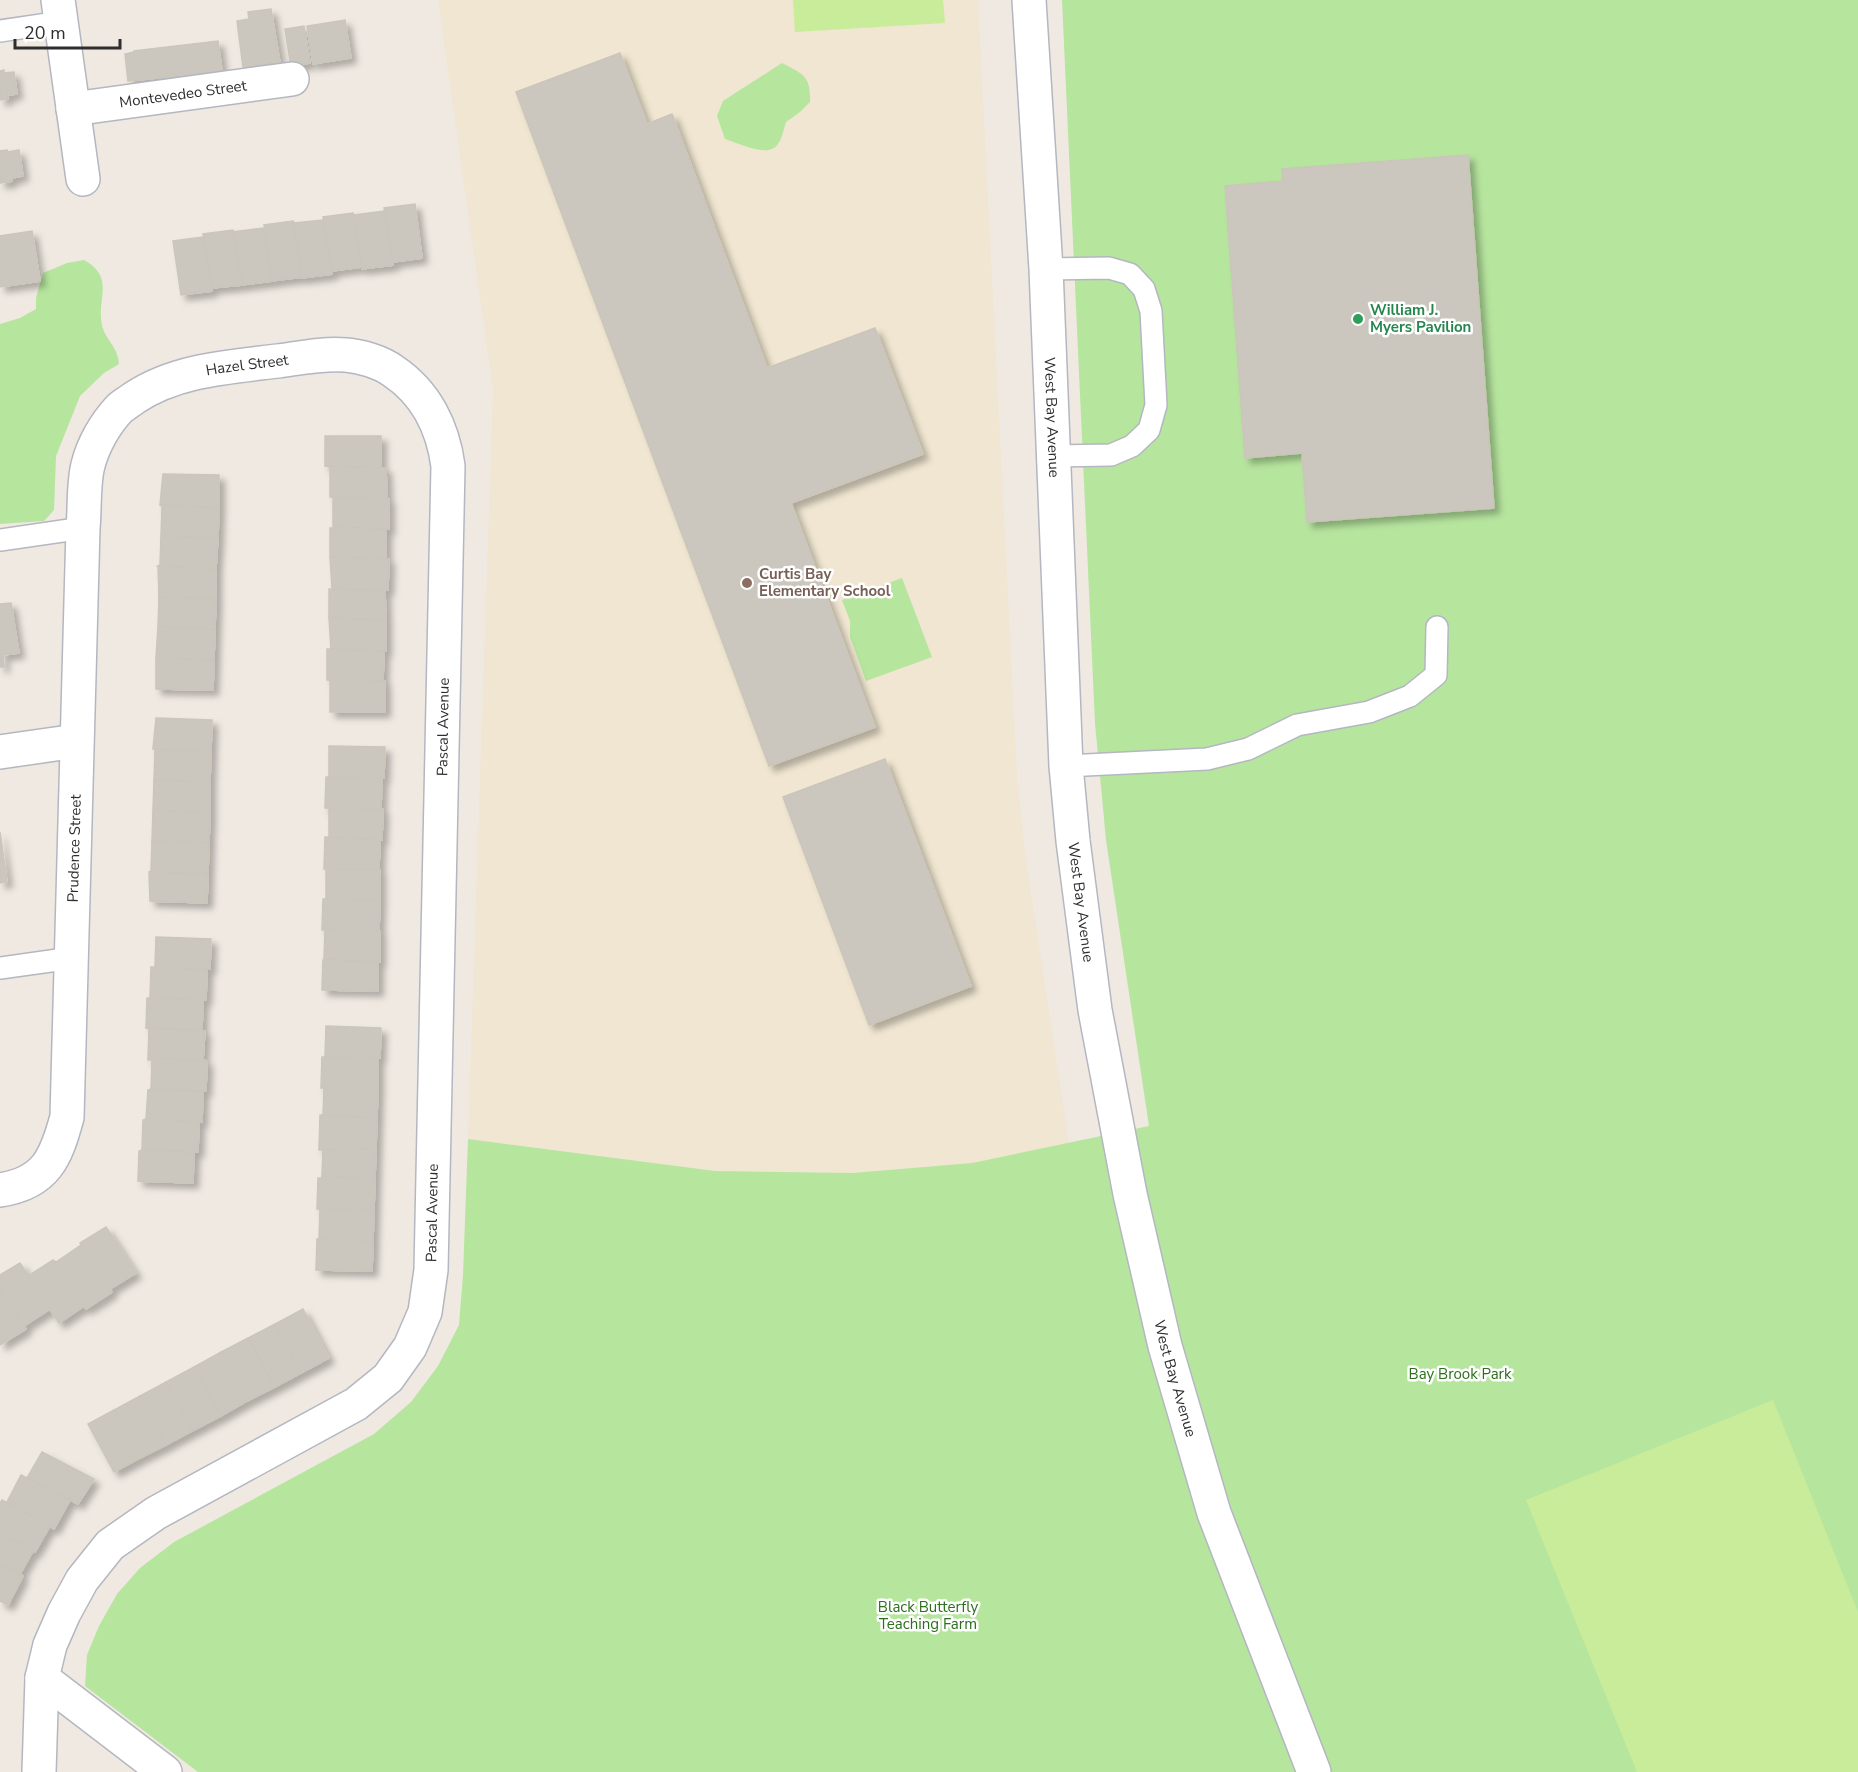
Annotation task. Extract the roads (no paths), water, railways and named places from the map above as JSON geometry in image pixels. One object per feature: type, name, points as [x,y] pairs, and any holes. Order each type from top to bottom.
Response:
[{"type":"street","name":"West Bay Avenue","points":[[1029,0],[1046,269],[1066,766],[1073,841],[1095,1010],[1130,1194],[1164,1346],[1214,1513],[1314,1772]]},
{"type":"street","points":[[60,11],[83,179]]},
{"type":"street","name":"Montevedeo Street","points":[[74,109],[292,79]]},
{"type":"street","name":"Hazel Street","points":[[83,528],[88,465],[103,430],[120,407],[148,389],[207,370],[317,356],[347,355],[369,360],[393,370],[432,411],[445,441],[448,466]]},
{"type":"street","name":"Pascal Avenue","points":[[39,1772],[42,1678],[50,1645],[82,1580],[110,1545],[156,1513],[356,1404],[388,1378],[410,1347],[425,1312],[431,1270],[448,466]]},
{"type":"street","name":"Prudence Street","points":[[0,1190],[34,1180],[50,1164],[60,1142],[67,1117],[83,528]]},
{"type":"street","points":[[0,752],[76,741]]},
{"type":"street","points":[[42,1678],[165,1772]]},
{"type":"lane","points":[[0,31],[60,11]]},
{"type":"lane","points":[[1046,269],[1109,268],[1130,274],[1143,289],[1151,311],[1156,405],[1149,430],[1132,446],[1111,455],[1053,456]]},
{"type":"lane","points":[[0,540],[83,528]]},
{"type":"lane","points":[[1066,766],[1207,759],[1248,749],[1297,725],[1369,712],[1410,696],[1436,675],[1437,627]]},
{"type":"lane","points":[[0,968],[72,958]]},
{"type":"place","name":"William J. Myers Pavilion","points":[[1358,319]]},
{"type":"place","name":"Curtis Bay Elementary School","points":[[747,583]]},
{"type":"park label","name":"Bay Brook Park","points":[[1460,1374]]},
{"type":"park label","name":"Black Butterfly Teaching Farm","points":[[928,1616]]}]
